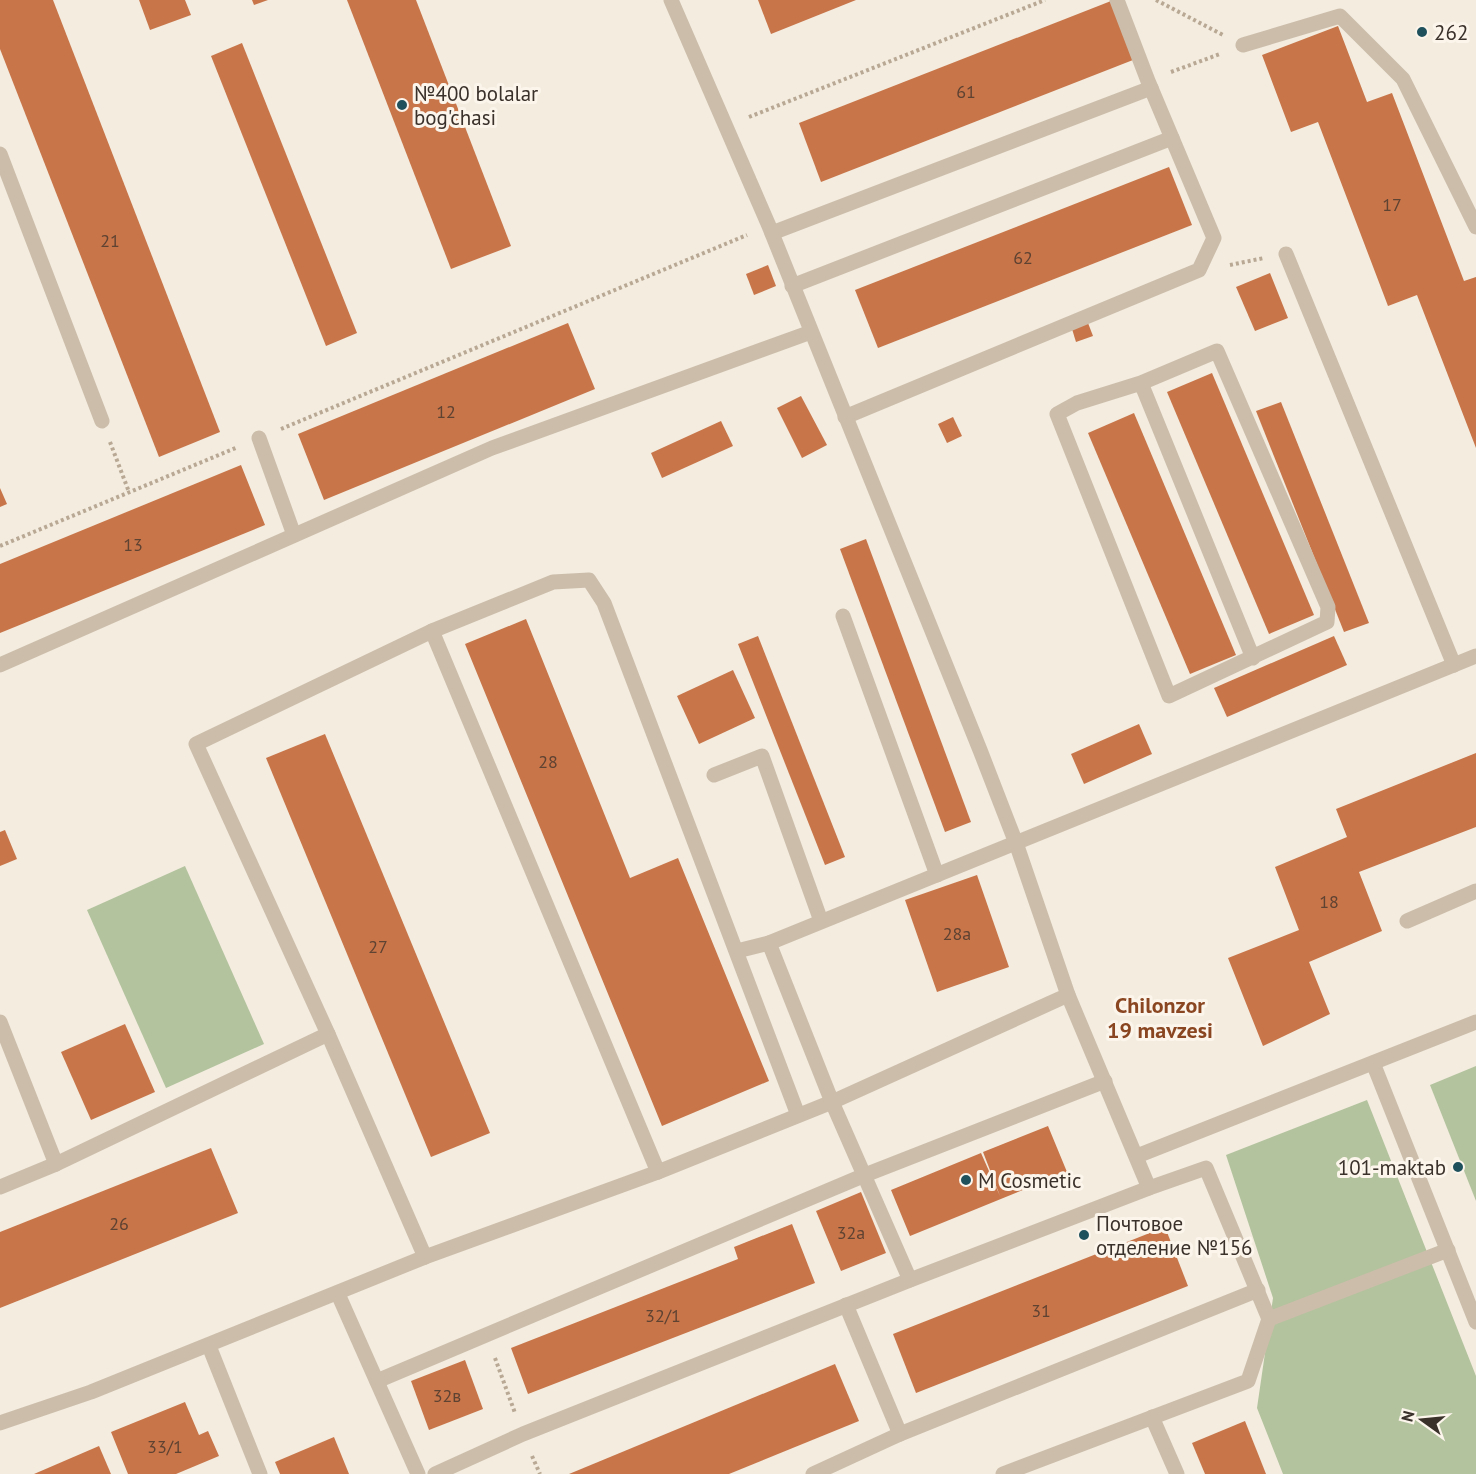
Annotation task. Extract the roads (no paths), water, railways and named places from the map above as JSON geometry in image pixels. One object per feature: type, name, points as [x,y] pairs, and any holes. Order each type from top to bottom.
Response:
[{"type":"street","points":[[671,0],[771,229],[1016,843],[1068,994],[1149,1188]]},
{"type":"street","points":[[845,417],[1199,270],[1214,238],[1117,0]]},
{"type":"street","points":[[1243,45],[1340,16],[1403,79],[1476,227]]},
{"type":"street","points":[[771,229],[1150,85]]},
{"type":"street","points":[[792,286],[1172,138]]},
{"type":"street","points":[[0,154],[102,421]]},
{"type":"street","points":[[1286,254],[1454,665]]},
{"type":"street","points":[[0,665],[492,448],[811,332]]},
{"type":"street","points":[[1217,351],[1328,607],[1327,622],[1168,696],[1057,414],[1077,403],[1141,383],[1217,351]]},
{"type":"street","points":[[1141,383],[1253,658]]},
{"type":"street","points":[[259,438],[294,535]]},
{"type":"street","points":[[425,1257],[328,1034],[196,744],[432,631],[553,582],[590,580],[604,603],[798,1115]]},
{"type":"street","points":[[843,616],[937,874]]},
{"type":"street","points":[[432,631],[658,1172]]},
{"type":"street","points":[[736,951],[769,943],[1476,656]]},
{"type":"street","points":[[714,775],[762,756],[821,921]]},
{"type":"street","points":[[1407,921],[1476,891]]},
{"type":"street","points":[[769,943],[832,1102],[910,1280]]},
{"type":"street","points":[[0,1423],[91,1392],[209,1346],[425,1257],[658,1172],[832,1102],[1068,994]]},
{"type":"street","points":[[0,1022],[56,1164]]},
{"type":"street","points":[[1137,1156],[1476,1022]]},
{"type":"street","points":[[0,1187],[56,1164],[328,1034]]},
{"type":"street","points":[[1373,1063],[1476,1322]]},
{"type":"street","points":[[377,1381],[865,1175],[1105,1081]]},
{"type":"street","points":[[435,1474],[523,1434],[846,1305],[1206,1168],[1269,1319],[1248,1381],[1003,1474]]},
{"type":"street","points":[[1269,1319],[1448,1250]]},
{"type":"street","points":[[813,1474],[900,1434],[1258,1290]]},
{"type":"street","points":[[338,1294],[418,1474]]},
{"type":"street","points":[[846,1305],[900,1434]]},
{"type":"street","points":[[209,1346],[260,1474]]},
{"type":"street","points":[[1152,1417],[1177,1474]]},
{"type":"place","name":"262","points":[[1422,32]]},
{"type":"place","name":"№400 bolalar bog'chasi","points":[[402,105]]},
{"type":"place","name":"101-maktab","points":[[1458,1167]]},
{"type":"place","name":"M Cosmetic","points":[[966,1180]]},
{"type":"place","name":"Почтовое отделение №156","points":[[1084,1235]]},
{"type":"district","name":"Chilonzor 19 mavzesi","points":[[1160,1018]]}]
